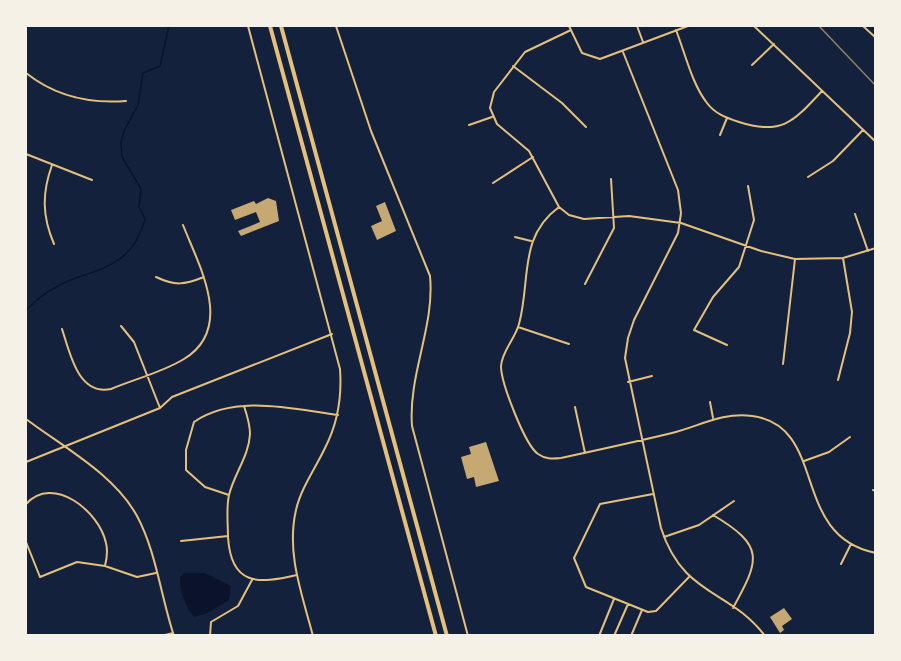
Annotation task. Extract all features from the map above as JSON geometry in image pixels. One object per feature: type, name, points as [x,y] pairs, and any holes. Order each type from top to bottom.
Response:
[{"type":"highway","points":[[270,26],[436,636]]},
{"type":"highway","points":[[281,26],[447,636]]},
{"type":"street","points":[[248,26],[332,334],[342,386],[338,415],[330,438],[308,479],[296,509],[293,547],[297,575],[313,636]]},
{"type":"street","points":[[336,26],[371,131],[430,276],[430,299],[414,392],[412,426],[468,636]]},
{"type":"street","points":[[569,26],[578,48],[587,56],[600,59],[688,26]]},
{"type":"street","points":[[637,26],[644,43]]},
{"type":"street","points":[[754,26],[876,142]]},
{"type":"street","points":[[863,26],[876,38]]},
{"type":"street","points":[[571,30],[531,47],[513,66],[491,99],[492,117],[533,156],[560,207],[576,219],[637,217],[681,222],[747,246],[795,259],[843,258],[876,249]]},
{"type":"street","points":[[676,30],[704,98],[714,110],[727,118],[761,128],[776,128],[796,117],[822,91]]},
{"type":"street","points":[[752,65],[774,44]]},
{"type":"street","points":[[622,52],[678,190],[681,222],[675,243],[634,320],[625,358],[628,382],[664,537],[674,559],[688,577],[754,622],[765,636]]},
{"type":"street","points":[[513,66],[562,103],[586,127]]},
{"type":"street","points":[[26,73],[50,89],[70,97],[98,102],[126,101]]},
{"type":"street","points":[[469,125],[492,117]]},
{"type":"street","points":[[720,135],[727,118]]},
{"type":"street","points":[[807,177],[833,161],[863,130]]},
{"type":"street","points":[[26,154],[92,180]]},
{"type":"street","points":[[493,183],[533,156]]},
{"type":"street","points":[[52,165],[44,199],[46,225],[54,244]]},
{"type":"street","points":[[585,284],[612,235],[614,218],[611,179]]},
{"type":"street","points":[[727,345],[694,330],[713,297],[739,267],[747,246],[754,220],[748,186]]},
{"type":"street","points":[[560,207],[543,220],[531,242],[518,327],[502,357],[501,372],[528,442],[537,453],[547,458],[561,458],[675,433],[713,418],[752,416],[773,423],[790,436],[804,461],[820,511],[838,535],[851,544],[876,553]]},
{"type":"street","points":[[855,214],[868,252]]},
{"type":"street","points":[[62,329],[79,375],[88,385],[106,390],[184,359],[201,341],[211,313],[211,297],[183,225]]},
{"type":"street","points":[[515,237],[531,242]]},
{"type":"street","points":[[838,380],[850,333],[852,312],[843,258]]},
{"type":"street","points":[[783,364],[795,259]]},
{"type":"street","points":[[156,277],[172,284],[183,285],[204,277]]},
{"type":"street","points":[[121,327],[131,337],[159,408]]},
{"type":"street","points":[[518,327],[569,344]]},
{"type":"street","points":[[26,462],[159,408],[172,397],[332,334]]},
{"type":"street","points":[[628,382],[652,376]]},
{"type":"street","points":[[710,402],[713,418]]},
{"type":"street","points":[[229,495],[205,487],[192,478],[186,470],[186,450],[194,422],[207,414],[255,405],[338,415]]},
{"type":"street","points":[[244,406],[250,432],[249,441],[229,495],[228,536],[232,562],[239,572],[252,580],[272,580],[297,575]]},
{"type":"street","points":[[575,407],[585,453]]},
{"type":"street","points":[[26,419],[108,482],[133,510],[142,528],[174,634],[161,636]]},
{"type":"street","points":[[804,461],[829,452],[850,437]]},
{"type":"street","points":[[26,504],[36,495],[48,491],[67,496],[88,513],[101,531],[107,544],[105,566]]},
{"type":"street","points":[[654,494],[600,504],[574,555],[586,587],[642,610],[656,611],[688,577]]},
{"type":"street","points":[[664,537],[699,525],[734,501]]},
{"type":"street","points":[[713,515],[742,533],[753,556],[750,578],[733,608]]},
{"type":"street","points":[[181,541],[228,536]]},
{"type":"street","points":[[26,542],[40,577],[76,562],[105,566],[137,577],[156,573]]},
{"type":"street","points":[[841,564],[851,544]]},
{"type":"street","points":[[210,636],[211,622],[238,606],[252,580]]},
{"type":"street","points":[[599,636],[614,598]]},
{"type":"street","points":[[614,636],[628,604]]},
{"type":"street","points":[[631,636],[642,610]]},
{"type":"water","points":[[184,573],[205,573],[231,586],[229,600],[206,614],[194,617],[183,598],[180,577]]},
{"type":"building","points":[[268,198],[276,201],[279,221],[241,236],[238,231],[260,222],[256,212],[235,220],[231,210],[254,201],[256,204]]},
{"type":"building","points":[[385,202],[396,231],[377,240],[371,226],[382,221],[376,206]]},
{"type":"building","points":[[486,442],[499,481],[476,487],[474,477],[467,479],[461,457],[471,454],[469,447]]},
{"type":"building","points":[[784,608],[792,619],[782,626],[784,630],[780,633],[770,617]]},
{"type":"waterway","points":[[26,310],[42,296],[60,285],[109,266],[118,260],[127,253],[140,233],[145,219],[139,207],[141,189],[122,157],[121,143],[124,131],[138,105],[143,73],[160,66],[169,26]]},
{"type":"railway","points":[[819,26],[876,86]]}]
